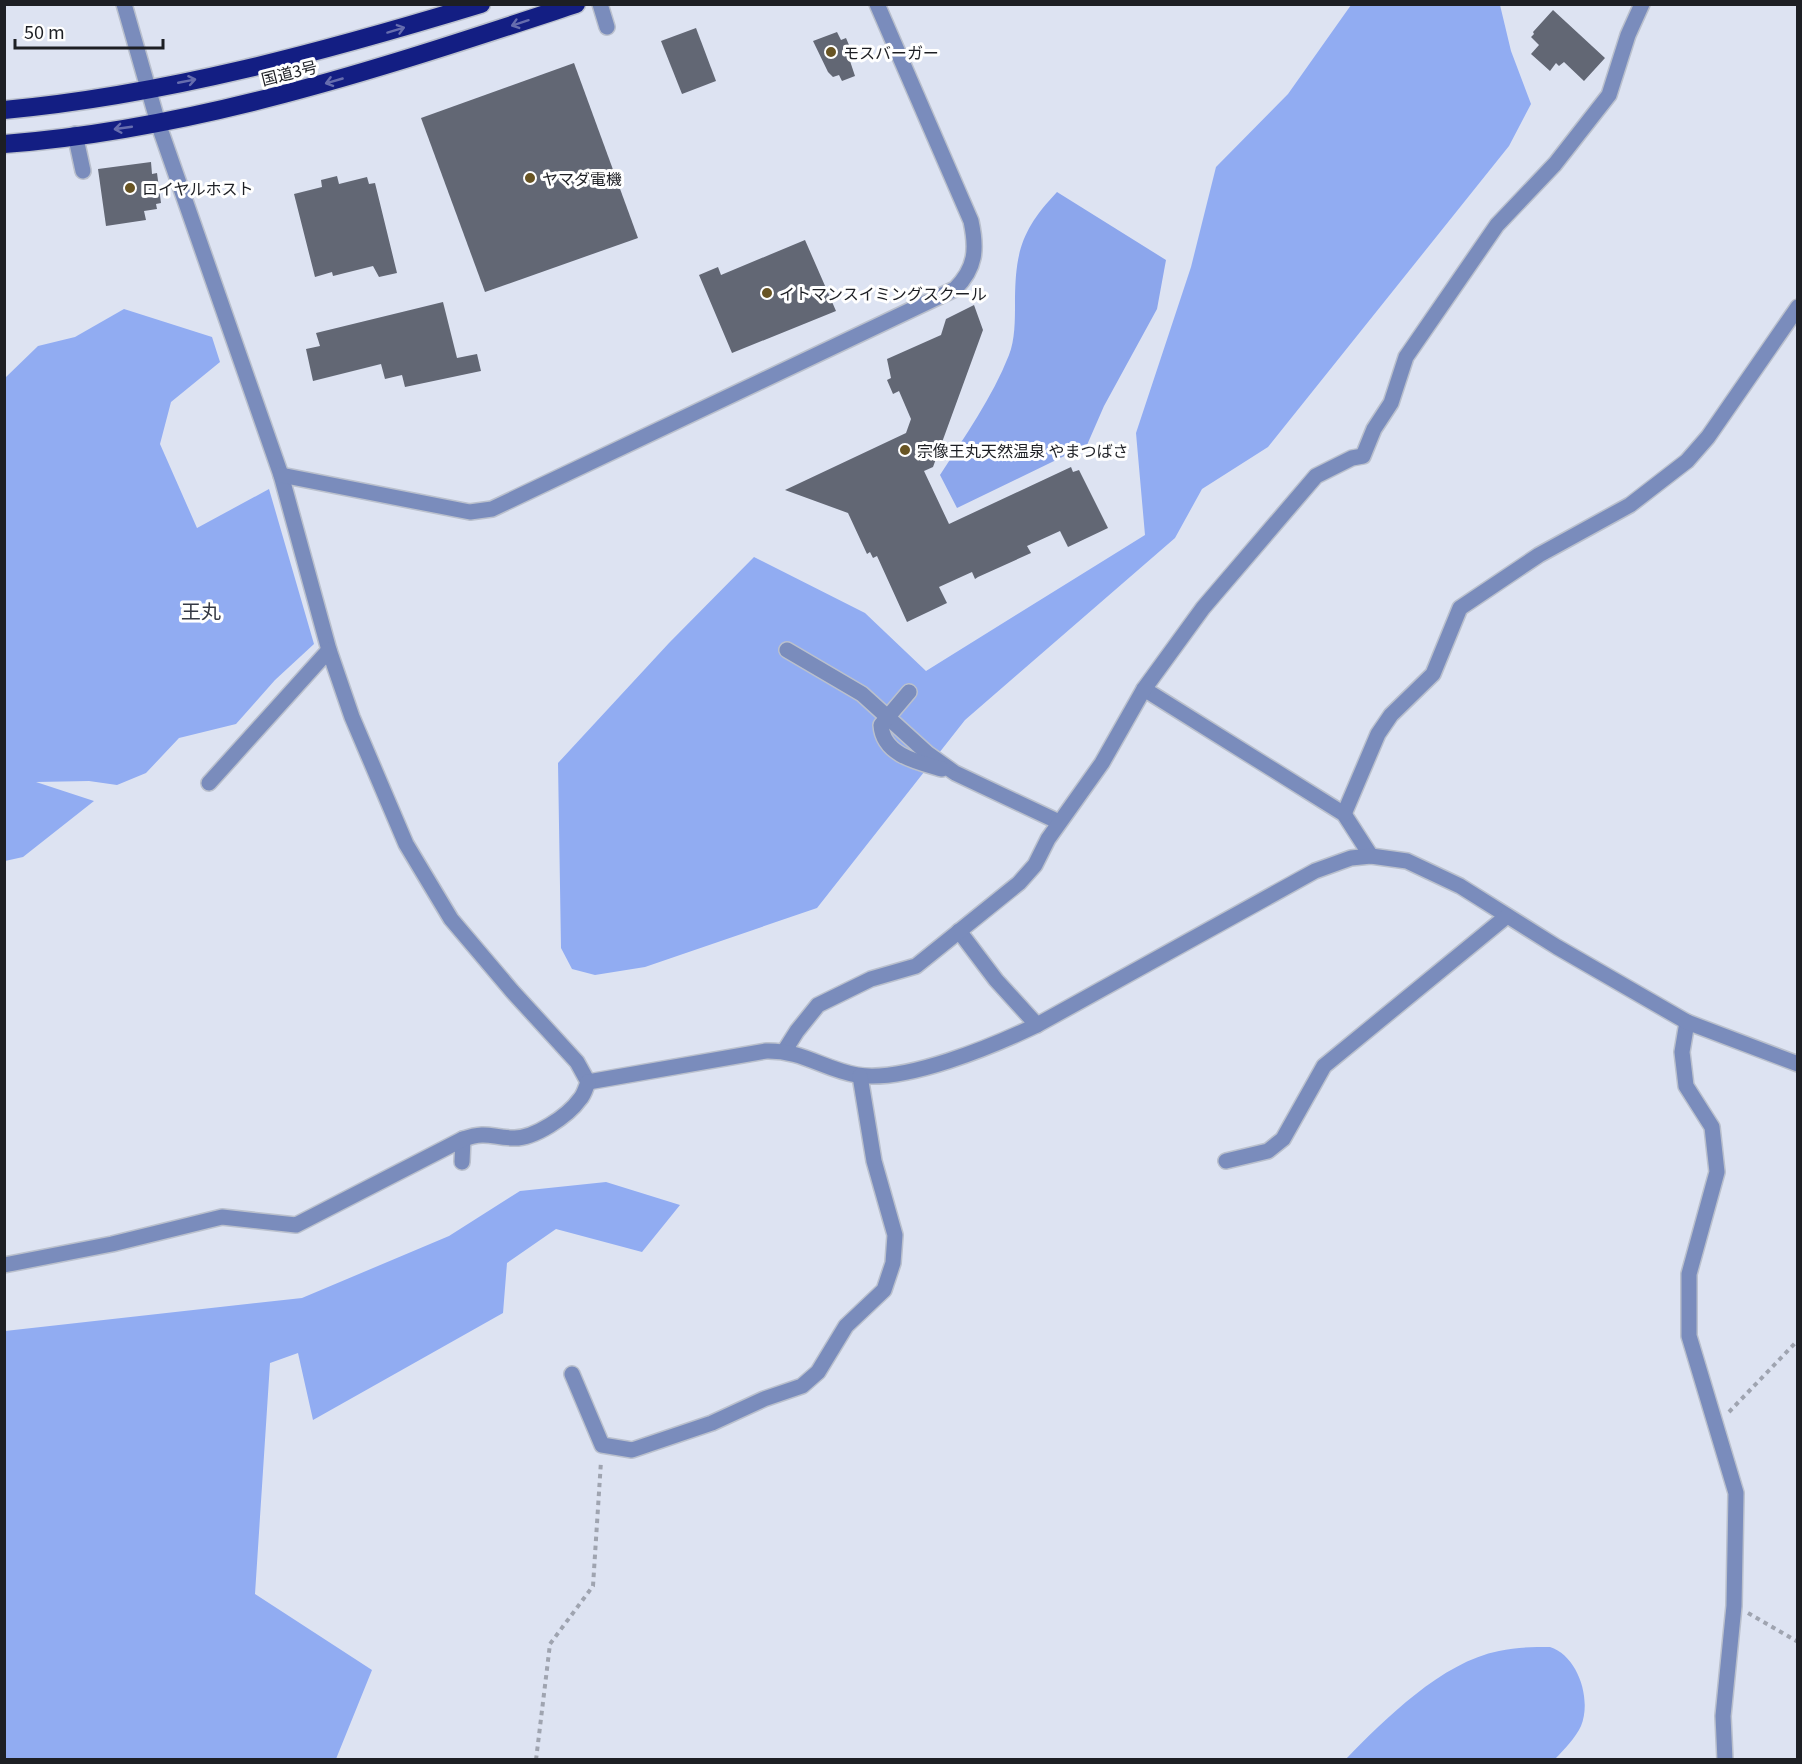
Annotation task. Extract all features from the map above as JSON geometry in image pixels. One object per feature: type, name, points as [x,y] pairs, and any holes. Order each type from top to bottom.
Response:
[{"type":"highway","name":"国道3号","points":[[4,110],[218,75],[387,33],[481,4]]},
{"type":"highway","name":"国道3号","points":[[4,144],[158,123],[330,82],[576,4]]},
{"type":"street","points":[[124,4],[158,123],[281,475],[329,650],[352,717],[406,844],[451,919],[512,992],[570,1054],[588,1082]]},
{"type":"street","points":[[600,4],[607,27]]},
{"type":"street","points":[[281,475],[470,512],[492,508],[955,289],[966,278],[974,261],[976,243],[971,221],[877,4]]},
{"type":"street","points":[[785,1050],[796,1030],[818,1005],[871,979],[916,966],[1019,883],[1035,865],[1059,822],[1102,763],[1144,689],[1224,582],[1316,476],[1352,458],[1363,456],[1374,429],[1391,403],[1406,357],[1497,225],[1555,164],[1609,95],[1628,36],[1642,4]]},
{"type":"street","points":[[75,134],[83,171]]},
{"type":"street","points":[[1344,814],[1378,734],[1391,715],[1433,674],[1460,608],[1539,555],[1630,505],[1687,461],[1708,437],[1797,306]]},
{"type":"street","points":[[209,783],[329,650]]},
{"type":"street","points":[[787,650],[862,694],[927,753],[955,773]]},
{"type":"street","points":[[1144,689],[1344,814],[1371,856]]},
{"type":"street","points":[[909,692],[881,725],[886,745],[920,762],[955,773],[1059,822]]},
{"type":"street","points":[[588,1082],[766,1051],[785,1050],[840,1071],[860,1076],[914,1071],[1010,1038],[1315,871],[1351,858],[1371,856],[1407,861],[1460,886],[1687,1022],[1797,1064]]},
{"type":"street","points":[[1226,1161],[1268,1151],[1283,1139],[1324,1066],[1507,916]]},
{"type":"street","points":[[959,931],[1037,1025]]},
{"type":"street","points":[[1687,1022],[1682,1052],[1686,1086],[1712,1127],[1717,1172],[1689,1274],[1689,1336],[1697,1370],[1717,1426],[1736,1493],[1734,1606],[1723,1716],[1725,1760]]},
{"type":"street","points":[[572,1374],[602,1445],[632,1450],[711,1423],[764,1399],[802,1386],[818,1372],[846,1326],[884,1290],[893,1263],[895,1235],[874,1161],[860,1076]]},
{"type":"street","points":[[4,1265],[122,1242],[222,1217],[296,1225],[463,1139],[481,1133],[515,1139],[535,1132],[563,1115],[581,1099],[588,1082]]},
{"type":"street","points":[[462,1162],[463,1139]]},
{"type":"path","points":[[1717,1426],[1797,1340]]},
{"type":"path","points":[[536,1760],[550,1644],[593,1586],[602,1445]]},
{"type":"path","points":[[1734,1606],[1797,1642]]},
{"type":"shaded area","points":[[1351,5],[1500,5],[1511,51],[1531,104],[1509,146],[1268,447],[1202,489],[1175,538],[965,720],[817,908],[645,967],[595,975],[572,969],[561,948],[558,763],[669,643],[754,557],[865,613],[926,671],[1145,535],[1136,433],[1191,267],[1216,167],[1288,94]]},
{"type":"shaded area","points":[[1057,192],[1166,260],[1157,309],[1104,406],[1087,445],[957,508],[940,475],[986,402],[1009,355],[1014,330],[1016,270],[1022,243],[1035,218]]},
{"type":"shaded area","points":[[124,309],[212,337],[220,362],[171,402],[160,444],[197,528],[269,489],[314,644],[275,680],[236,724],[179,738],[146,773],[117,785],[89,781],[36,782],[94,801],[23,857],[5,861],[5,378],[38,346],[75,337]]},
{"type":"shaded area","points":[[606,1182],[680,1205],[642,1252],[556,1229],[507,1263],[503,1313],[313,1420],[298,1353],[270,1363],[255,1594],[372,1670],[336,1759],[5,1759],[5,1331],[302,1298],[449,1236],[520,1191]]},
{"type":"shaded area","points":[[1550,1647],[1568,1659],[1575,1669],[1585,1704],[1579,1730],[1555,1759],[1346,1759],[1416,1694],[1457,1667],[1478,1657],[1499,1651]]},
{"type":"building","points":[[1553,10],[1605,58],[1584,81],[1564,62],[1559,66],[1556,63],[1550,71],[1531,54],[1539,45],[1531,37],[1533,32]]},
{"type":"building","points":[[696,28],[716,81],[682,94],[661,41]]},
{"type":"building","name":"モスバーガー","points":[[837,32],[841,40],[846,38],[855,59],[850,61],[855,76],[842,81],[839,75],[833,77],[828,72],[813,41]]},
{"type":"building","name":"ヤマダ電機","points":[[574,63],[638,238],[485,292],[421,118]]},
{"type":"building","name":"ロイヤルホスト","points":[[151,162],[152,174],[157,173],[161,203],[156,204],[157,209],[144,211],[146,220],[106,226],[98,169]]},
{"type":"building","points":[[337,176],[339,184],[367,177],[369,184],[375,183],[397,273],[379,277],[373,266],[333,276],[332,272],[315,277],[294,194],[322,187],[321,180]]},
{"type":"building","name":"イトマンスイミングスクール","points":[[805,240],[836,311],[732,353],[699,275],[718,267],[721,275]]},
{"type":"building","points":[[443,302],[457,358],[477,354],[481,371],[405,387],[402,375],[385,379],[381,364],[313,381],[306,349],[320,346],[316,333]]},
{"type":"building","name":"宗像王丸天然温泉 やまつばさ","points":[[974,305],[983,330],[933,467],[924,471],[949,524],[1071,467],[1073,472],[1079,470],[1108,528],[1068,547],[1060,531],[1027,546],[1031,553],[975,579],[972,572],[939,587],[947,603],[907,622],[877,556],[873,558],[870,552],[867,554],[848,513],[785,490],[906,433],[911,419],[899,391],[893,394],[887,380],[891,378],[887,359],[941,335],[946,319]]},
{"type":"place","name":"モスバーガー","points":[[831,52]]},
{"type":"place","name":"ヤマダ電機","points":[[530,178]]},
{"type":"place","name":"ロイヤルホスト","points":[[130,188]]},
{"type":"place","name":"イトマンスイミングスクール","points":[[767,293]]},
{"type":"place","name":"宗像王丸天然温泉 やまつばさ","points":[[905,450]]},
{"type":"district","name":"王丸","points":[[201,610]]}]
